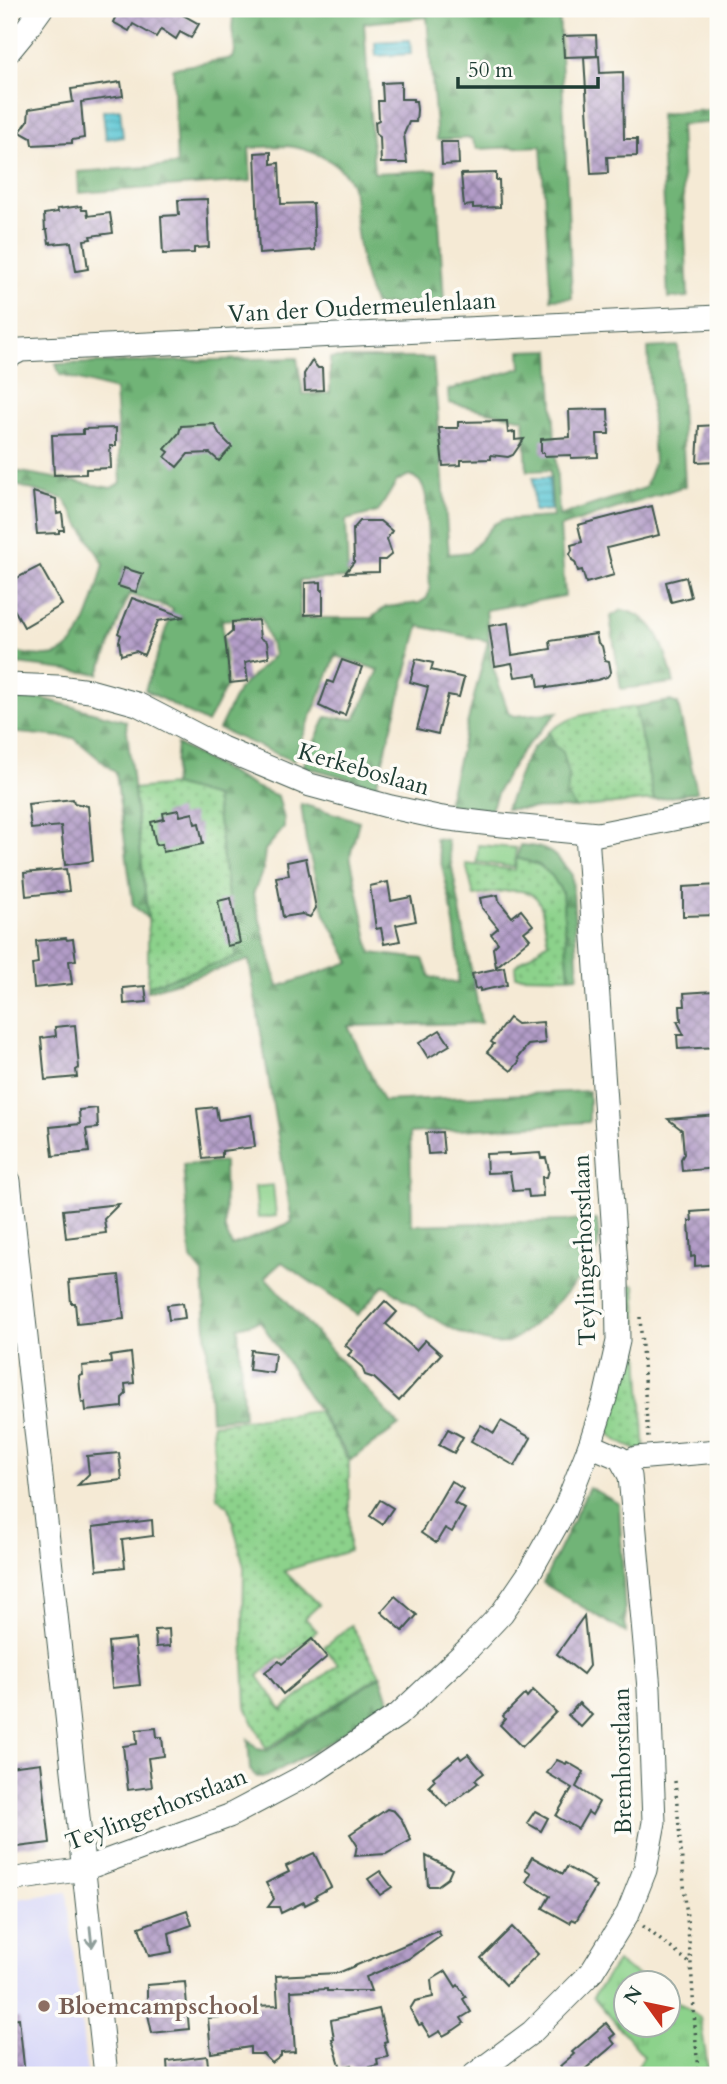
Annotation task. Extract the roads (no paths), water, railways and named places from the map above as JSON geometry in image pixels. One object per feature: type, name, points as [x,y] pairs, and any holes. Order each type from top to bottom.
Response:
[{"type":"street","points":[[9,51],[41,9]]},
{"type":"street","name":"Van der Oudermeulenlaan","points":[[14,347],[21,350],[718,317]]},
{"type":"street","name":"Kerkeboslaan","points":[[9,685],[89,691],[137,704],[222,748],[310,785],[442,818],[598,834],[718,810]]},
{"type":"street","name":"Teylingerhorstlaan","points":[[9,1880],[84,1869],[229,1816],[316,1770],[398,1715],[468,1649],[502,1613],[528,1575],[564,1511],[605,1398],[618,1341],[617,1280],[587,834]]},
{"type":"street","points":[[9,1181],[106,2075]]},
{"type":"street","points":[[590,1444],[620,1458],[624,1464],[636,1458],[718,1451]]},
{"type":"street","name":"Bremhorstlaan","points":[[474,2075],[531,2032],[591,1973],[628,1913],[645,1870],[654,1822],[649,1689],[630,1476],[624,1464]]},
{"type":"water","points":[[410,40],[411,54],[376,56],[375,42]]},
{"type":"water","points":[[120,109],[123,137],[106,139],[103,111]]},
{"type":"water","points":[[533,478],[549,478],[551,510],[534,511]]},
{"type":"place","name":"Bloemcampschool","points":[[44,2006]]}]
